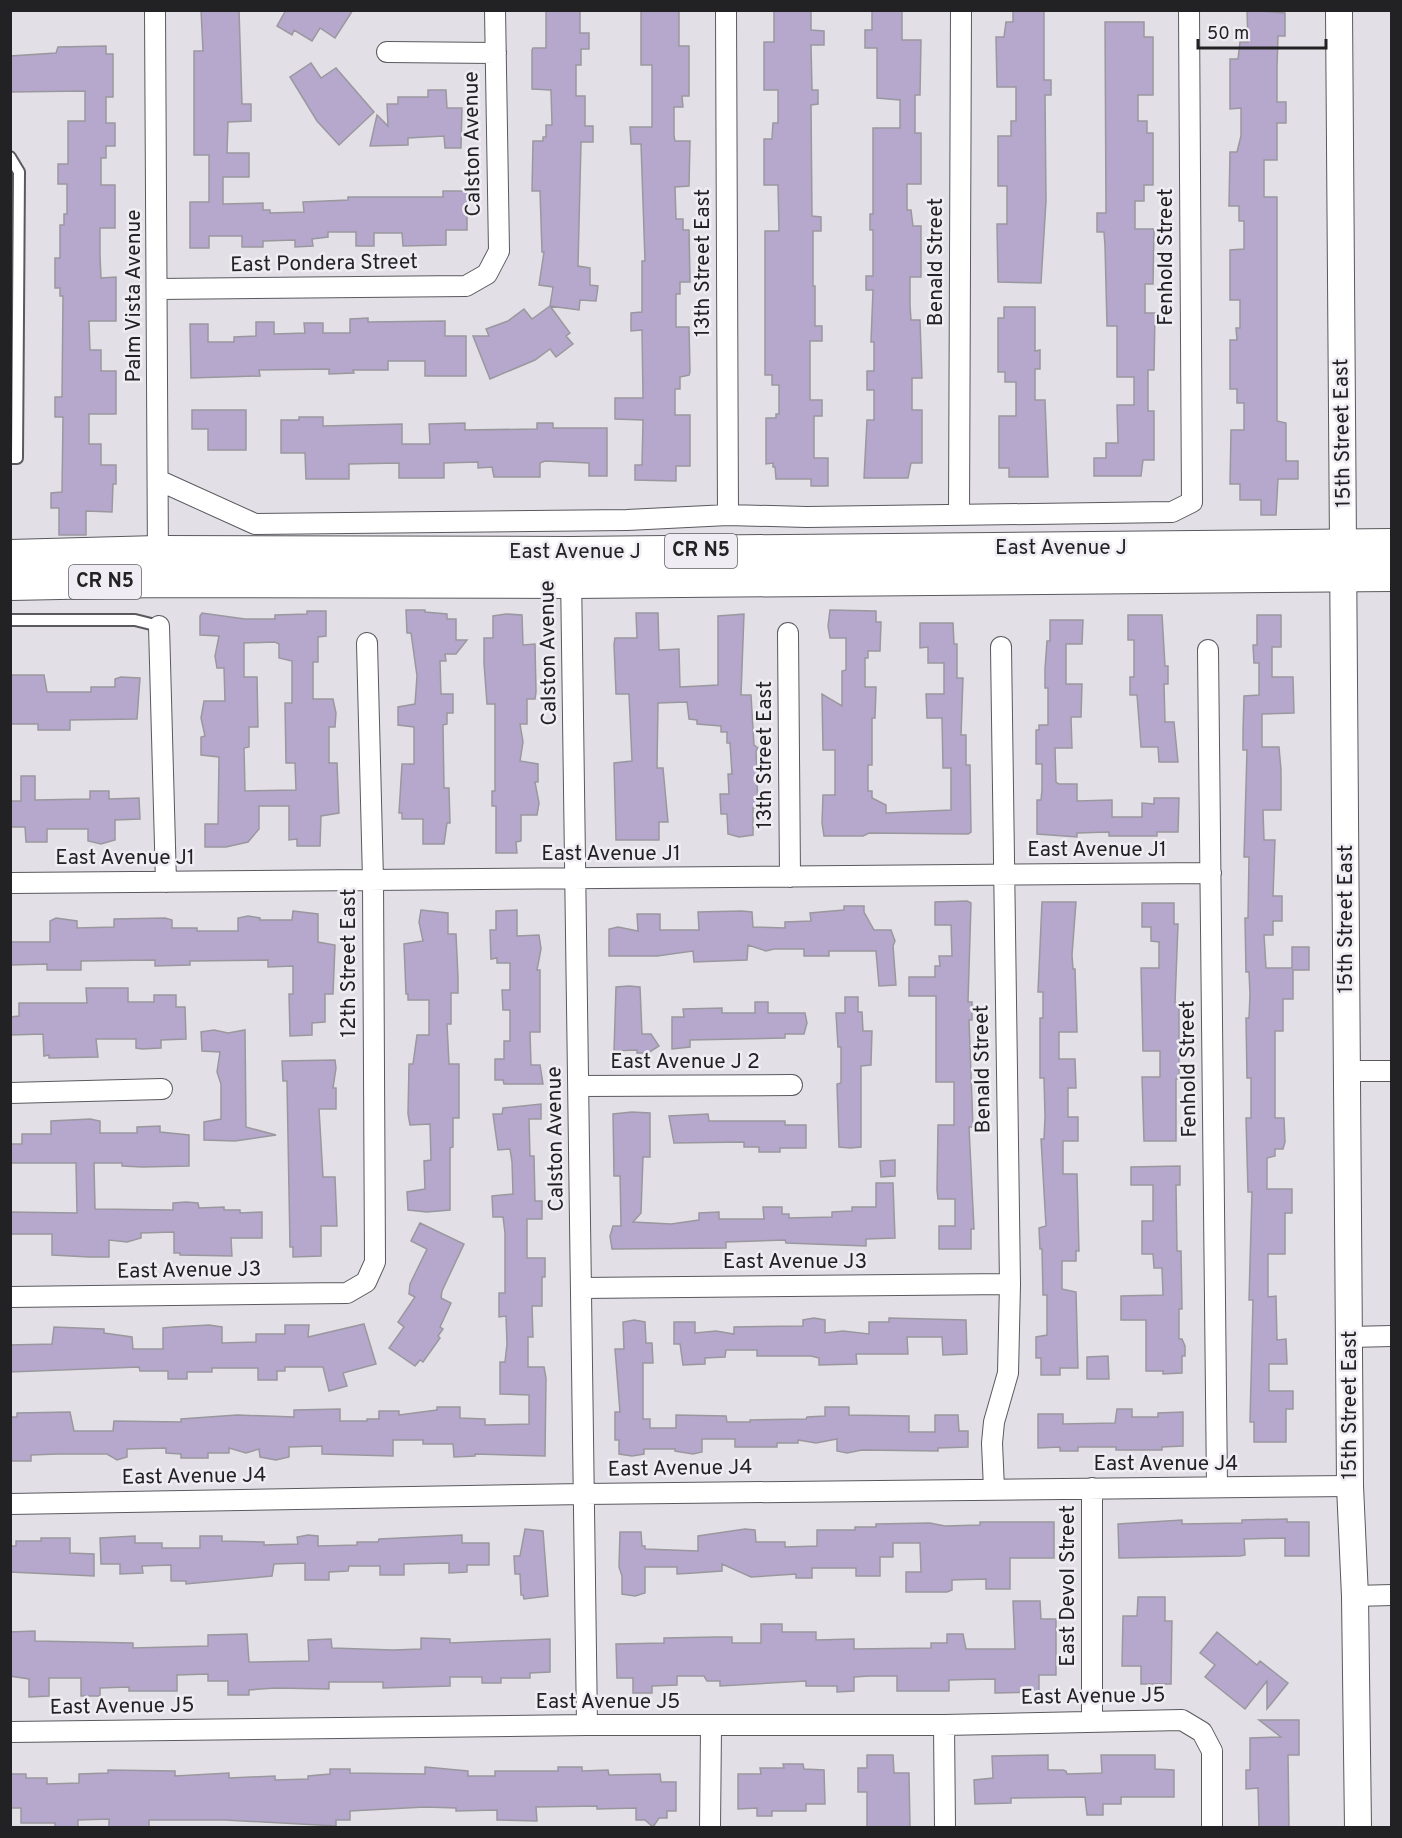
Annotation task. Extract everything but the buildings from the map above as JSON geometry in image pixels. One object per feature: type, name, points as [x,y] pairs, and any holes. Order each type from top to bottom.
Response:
[{"type":"main road","name":"East Avenue J","points":[[1344,560],[1392,545]]},
{"type":"main road","name":"East Avenue J","points":[[10,556],[158,566],[571,567],[1344,560],[1392,574]]},
{"type":"main road","name":"East Avenue J","points":[[10,584],[158,566]]},
{"type":"street","name":"Palm Vista Avenue","points":[[155,10],[158,566]]},
{"type":"street","name":"Calston Avenue","points":[[487,274],[499,251],[495,10]]},
{"type":"street","name":"13th Street East","points":[[726,10],[728,514]]},
{"type":"street","name":"Benald Street","points":[[959,514],[961,10]]},
{"type":"street","name":"Fenhold Street","points":[[1189,10],[1192,502]]},
{"type":"street","name":"15th Street East","points":[[1339,10],[1350,1486],[1355,1596],[1358,1827]]},
{"type":"street","points":[[387,52],[495,53]]},
{"type":"street","name":"East Pondera Street","points":[[158,289],[466,286],[487,274]]},
{"type":"street","name":"East Avenue J","points":[[158,480],[255,524],[627,520],[728,514],[1172,512],[1192,502]]},
{"type":"street","name":"Calston Avenue","points":[[571,567],[587,1725]]},
{"type":"street","points":[[159,626],[166,882]]},
{"type":"street","name":"13th Street East","points":[[788,633],[790,877]]},
{"type":"street","name":"12th Street East","points":[[366,1282],[375,1262],[373,880],[367,643]]},
{"type":"street","name":"Benald Street","points":[[994,1489],[992,1443],[994,1422],[1008,1372],[1010,1284],[1001,647]]},
{"type":"street","name":"Fenhold Street","points":[[1208,650],[1217,1487]]},
{"type":"street","name":"East Avenue J1","points":[[10,884],[1211,873]]},
{"type":"street","points":[[1348,1071],[1392,1071]]},
{"type":"street","name":"East Avenue J 2","points":[[579,1086],[792,1085]]},
{"type":"street","points":[[10,1093],[162,1089]]},
{"type":"street","name":"East Avenue J3","points":[[10,1297],[347,1293],[366,1282]]},
{"type":"street","name":"East Avenue J3","points":[[582,1288],[1010,1284]]},
{"type":"street","points":[[1350,1337],[1392,1336]]},
{"type":"street","name":"East Avenue J4","points":[[10,1504],[584,1494],[1350,1486]]},
{"type":"street","name":"East Devol Street","points":[[1092,1488],[1092,1720]]},
{"type":"street","points":[[1355,1596],[1392,1595]]},
{"type":"street","name":"East Avenue J5","points":[[10,1732],[587,1725],[944,1725],[1092,1720],[1182,1720],[1202,1732],[1212,1751],[1212,1827]]},
{"type":"street","points":[[944,1725],[945,1827]]},
{"type":"street","points":[[711,1726],[711,1827]]},
{"type":"lane","points":[[10,157],[19,172],[17,458],[10,458]]},
{"type":"lane","points":[[10,620],[135,620],[159,626]]}]
